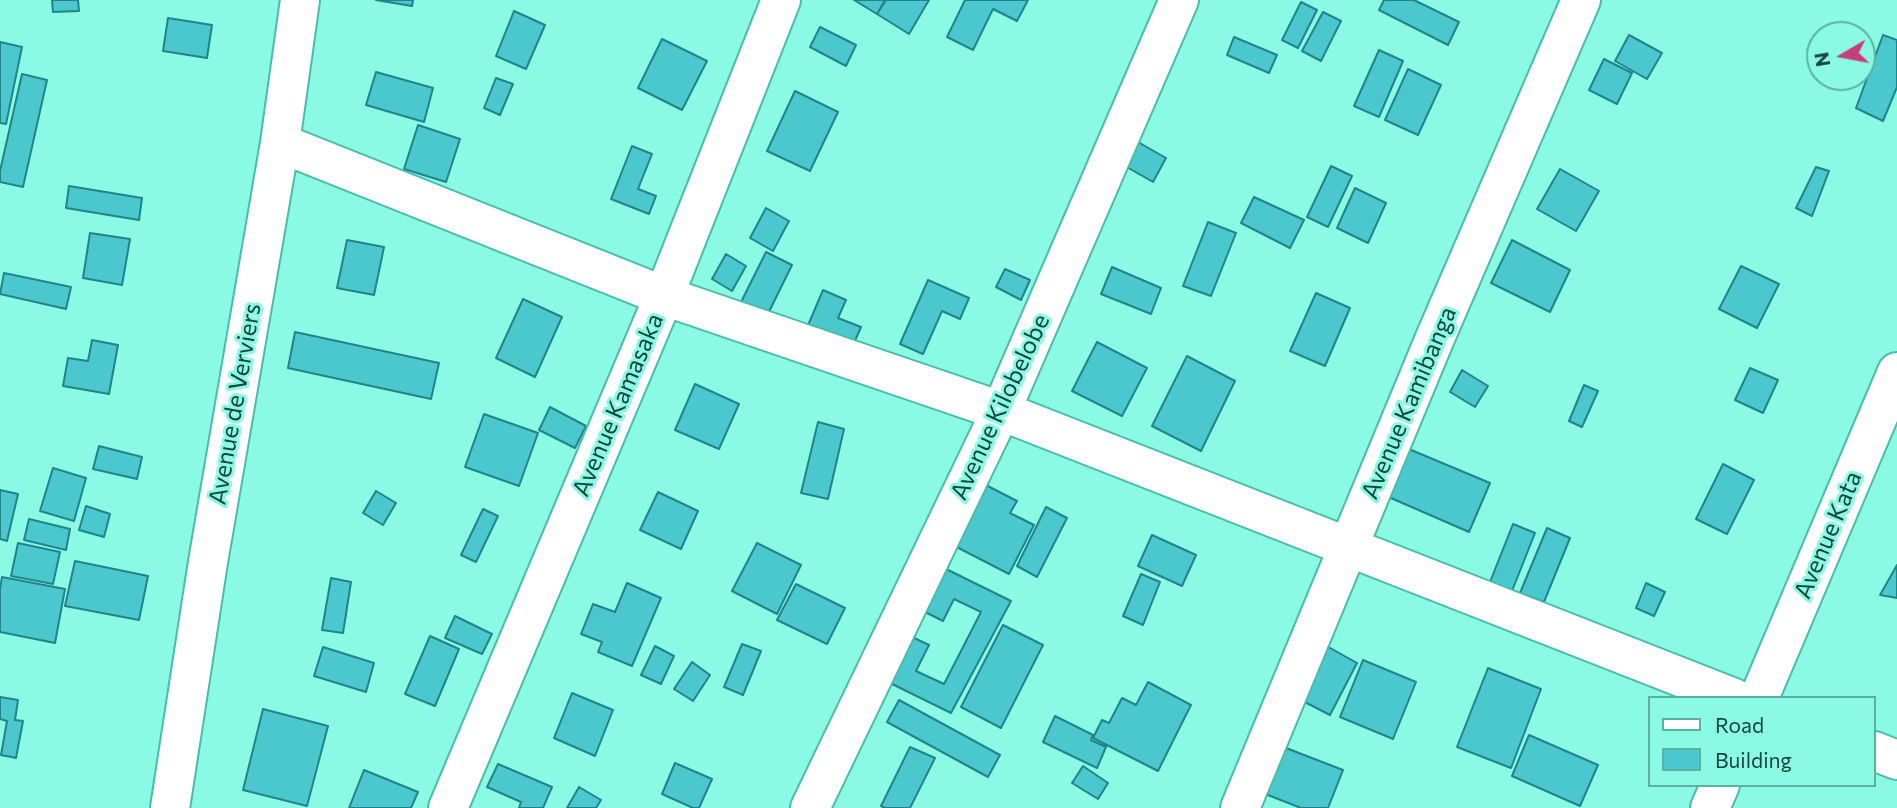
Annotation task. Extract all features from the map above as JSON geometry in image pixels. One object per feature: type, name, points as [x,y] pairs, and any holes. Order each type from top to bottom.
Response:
[{"type":"street","name":"Avenue de Verviers","points":[[170,808],[208,562],[280,143],[300,0]]},
{"type":"street","name":"Avenue Kamasaka","points":[[447,808],[664,296],[781,0]]},
{"type":"street","name":"Avenue Kilobelobe","points":[[810,808],[1001,411],[1179,0]]},
{"type":"street","name":"Avenue Kamibanga","points":[[1240,808],[1435,338],[1581,0]]},
{"type":"street","points":[[280,143],[664,296],[1001,411],[1729,696]]},
{"type":"street","name":"Avenue Kata","points":[[1760,696],[1897,372]]},
{"type":"street","points":[[1876,752],[1897,760]]},
{"type":"street","points":[[1710,808],[1719,787]]},
{"type":"building","points":[[52,0],[78,0],[79,11],[53,12]]},
{"type":"building","points":[[376,0],[413,0],[412,6]]},
{"type":"building","points":[[854,0],[885,0],[877,14]]},
{"type":"building","points":[[886,0],[929,0],[909,34],[877,14]]},
{"type":"building","points":[[965,0],[1028,0],[1017,21],[993,9],[973,50],[947,37]]},
{"type":"building","points":[[1384,0],[1414,0],[1459,22],[1448,45],[1379,10]]},
{"type":"building","points":[[1301,2],[1317,10],[1298,48],[1282,40]]},
{"type":"building","points":[[514,11],[545,25],[526,69],[496,56]]},
{"type":"building","points":[[1323,12],[1341,21],[1321,61],[1302,51]]},
{"type":"building","points":[[168,18],[212,25],[207,58],[163,51]]},
{"type":"building","points":[[820,27],[856,45],[846,66],[810,47]]},
{"type":"building","points":[[1629,35],[1662,53],[1647,79],[1615,61]]},
{"type":"building","points":[[1883,35],[1897,40],[1897,87],[1883,121],[1856,108],[1862,91],[1876,91],[1876,54]]},
{"type":"building","points":[[1234,37],[1277,55],[1269,73],[1227,55]]},
{"type":"building","points":[[662,39],[707,61],[682,110],[638,88]]},
{"type":"building","points":[[0,42],[22,47],[6,124],[0,123]]},
{"type":"building","points":[[1379,50],[1403,61],[1379,117],[1354,106]]},
{"type":"building","points":[[1604,59],[1632,73],[1617,104],[1589,90]]},
{"type":"building","points":[[1408,69],[1441,85],[1418,135],[1385,120]]},
{"type":"building","points":[[376,72],[433,88],[424,122],[366,105]]},
{"type":"building","points":[[22,74],[47,80],[23,187],[0,182],[0,171]]},
{"type":"building","points":[[496,78],[513,84],[500,115],[484,108]]},
{"type":"building","points":[[795,91],[838,112],[810,171],[767,151]]},
{"type":"building","points":[[418,125],[460,139],[446,182],[404,169]]},
{"type":"building","points":[[1124,134],[1166,158],[1153,182],[1111,158]]},
{"type":"building","points":[[632,146],[652,154],[638,189],[656,196],[649,214],[611,199]]},
{"type":"building","points":[[1331,166],[1352,176],[1328,227],[1307,217]]},
{"type":"building","points":[[1816,167],[1829,171],[1812,216],[1796,208]]},
{"type":"building","points":[[1560,169],[1599,191],[1576,231],[1537,209]]},
{"type":"building","points":[[69,186],[142,198],[139,220],[66,208]]},
{"type":"building","points":[[1355,188],[1386,203],[1368,243],[1337,228]]},
{"type":"building","points":[[1254,197],[1304,220],[1290,248],[1241,223]]},
{"type":"building","points":[[766,208],[789,221],[773,251],[750,238]]},
{"type":"building","points":[[1208,222],[1236,233],[1211,296],[1183,286]]},
{"type":"building","points":[[90,233],[130,239],[122,285],[83,278]]},
{"type":"building","points":[[347,240],[384,247],[374,295],[337,288]]},
{"type":"building","points":[[1512,240],[1570,270],[1550,312],[1491,283]]},
{"type":"building","points":[[766,252],[792,265],[764,322],[738,308]]},
{"type":"building","points":[[726,254],[746,266],[732,291],[712,279]]},
{"type":"building","points":[[1741,266],[1779,284],[1757,328],[1719,309]]},
{"type":"building","points":[[1112,267],[1161,288],[1151,314],[1101,294]]},
{"type":"building","points":[[1005,269],[1030,280],[1021,300],[996,287]]},
{"type":"building","points":[[4,273],[71,287],[66,309],[0,294]]},
{"type":"building","points":[[928,280],[969,298],[960,319],[942,311],[923,354],[900,344]]},
{"type":"building","points":[[823,290],[846,300],[838,318],[861,327],[851,350],[806,330]]},
{"type":"building","points":[[1316,293],[1350,308],[1325,366],[1290,351]]},
{"type":"building","points":[[523,299],[562,317],[535,377],[496,358]]},
{"type":"building","points":[[295,332],[439,363],[431,399],[288,368]]},
{"type":"building","points":[[92,340],[118,345],[109,394],[63,386],[68,358],[88,361]]},
{"type":"building","points":[[1097,342],[1147,368],[1122,416],[1072,391]]},
{"type":"building","points":[[1187,356],[1235,381],[1201,451],[1152,426]]},
{"type":"building","points":[[1750,368],[1778,380],[1763,413],[1735,400]]},
{"type":"building","points":[[1462,370],[1488,386],[1475,407],[1450,392]]},
{"type":"building","points":[[695,384],[739,404],[719,449],[675,430]]},
{"type":"building","points":[[1584,385],[1598,391],[1582,427],[1569,421]]},
{"type":"building","points":[[550,407],[586,426],[575,448],[539,430]]},
{"type":"building","points":[[484,414],[538,433],[519,486],[465,467]]},
{"type":"building","points":[[818,422],[844,429],[828,499],[801,493]]},
{"type":"building","points":[[99,446],[142,457],[137,479],[93,469]]},
{"type":"building","points":[[1404,447],[1490,483],[1469,532],[1384,495]]},
{"type":"building","points":[[1723,464],[1754,480],[1727,534],[1696,519]]},
{"type":"building","points":[[53,468],[86,478],[74,521],[40,511]]},
{"type":"building","points":[[976,480],[1017,501],[1010,513],[1034,525],[1009,574],[945,541]]},
{"type":"building","points":[[0,490],[18,494],[7,541],[0,539]]},
{"type":"building","points":[[376,491],[396,503],[383,525],[363,513]]},
{"type":"building","points":[[658,492],[698,511],[681,549],[640,530]]},
{"type":"building","points":[[86,506],[110,514],[104,537],[79,530]]},
{"type":"building","points":[[1046,507],[1067,518],[1037,577],[1017,566]]},
{"type":"building","points":[[483,509],[498,516],[476,562],[461,555]]},
{"type":"building","points":[[29,519],[70,529],[66,550],[24,540]]},
{"type":"building","points":[[1513,524],[1535,533],[1512,591],[1490,582]]},
{"type":"building","points":[[1547,528],[1570,538],[1544,602],[1520,593]]},
{"type":"building","points":[[1152,535],[1196,555],[1182,586],[1138,566]]},
{"type":"building","points":[[18,543],[60,552],[53,584],[11,576]]},
{"type":"building","points":[[757,543],[801,565],[777,614],[732,591]]},
{"type":"building","points":[[75,561],[148,576],[139,620],[65,606]]},
{"type":"building","points":[[1897,565],[1897,598],[1880,595]]},
{"type":"building","points":[[942,567],[1011,601],[951,713],[888,682],[910,636],[929,645],[916,671],[944,684],[981,612],[954,599],[943,621],[921,610]]},
{"type":"building","points":[[1141,574],[1160,582],[1143,625],[1123,616]]},
{"type":"building","points":[[2,577],[65,589],[55,643],[0,632]]},
{"type":"building","points":[[331,578],[351,582],[343,633],[322,630]]},
{"type":"building","points":[[627,583],[661,598],[632,666],[598,652],[602,642],[581,634],[593,604],[615,612]]},
{"type":"building","points":[[1646,583],[1665,592],[1654,616],[1636,608]]},
{"type":"building","points":[[796,584],[845,608],[827,644],[777,620]]},
{"type":"building","points":[[455,616],[492,634],[482,654],[445,638]]},
{"type":"building","points":[[1003,625],[1043,645],[1001,728],[961,707]]},
{"type":"building","points":[[430,636],[459,649],[435,706],[405,694]]},
{"type":"building","points":[[742,644],[761,651],[743,695],[724,687]]},
{"type":"building","points":[[1323,644],[1357,663],[1330,715],[1295,697]]},
{"type":"building","points":[[655,646],[674,656],[661,684],[641,675]]},
{"type":"building","points":[[323,647],[374,663],[366,692],[314,676]]},
{"type":"building","points":[[1363,660],[1416,682],[1393,739],[1340,717]]},
{"type":"building","points":[[692,662],[710,675],[693,701],[674,689]]},
{"type":"building","points":[[1488,668],[1541,689],[1511,768],[1457,747]]},
{"type":"building","points":[[1148,682],[1191,705],[1158,771],[1093,738],[1102,720],[1109,723],[1122,698],[1136,705]]},
{"type":"building","points":[[572,693],[613,710],[595,756],[554,738]]},
{"type":"building","points":[[0,697],[18,700],[15,720],[23,721],[16,758],[1,755],[7,721],[0,719]]},
{"type":"building","points":[[899,700],[1000,755],[988,777],[887,722]]},
{"type":"building","points":[[263,709],[328,726],[307,806],[243,790]]},
{"type":"building","points":[[1055,716],[1093,735],[1091,740],[1106,747],[1097,768],[1043,742]]},
{"type":"building","points":[[1529,735],[1598,765],[1580,806],[1512,776]]},
{"type":"building","points":[[1273,743],[1343,770],[1328,808],[1301,808],[1255,790]]},
{"type":"building","points":[[910,747],[935,758],[910,808],[885,808],[881,806]]},
{"type":"building","points":[[675,763],[712,779],[699,808],[693,808],[662,794]]},
{"type":"building","points":[[498,764],[552,787],[543,808],[519,808],[521,802],[487,787]]},
{"type":"building","points":[[1083,766],[1108,783],[1098,799],[1072,783]]},
{"type":"building","points":[[364,770],[418,792],[411,808],[349,808]]},
{"type":"building","points":[[579,787],[601,800],[596,808],[567,808]]}]
